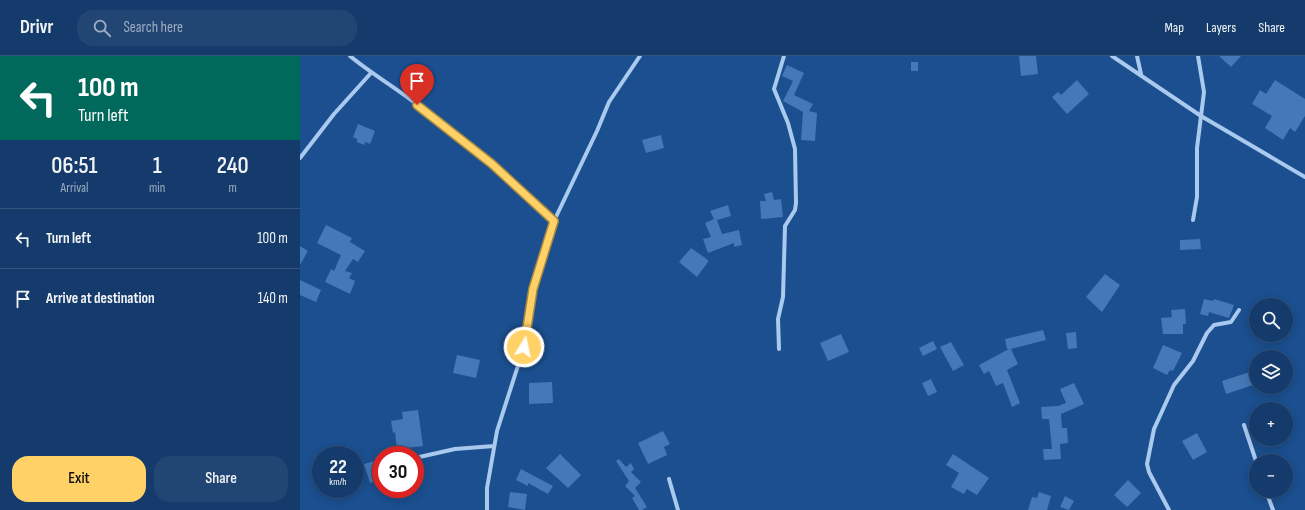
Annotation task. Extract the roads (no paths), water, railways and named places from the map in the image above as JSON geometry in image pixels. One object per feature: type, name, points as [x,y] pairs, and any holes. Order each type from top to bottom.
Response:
[{"type":"street","points":[[350,56],[371,73],[406,96],[492,164],[554,221]]},
{"type":"street","points":[[487,510],[487,488],[497,431],[524,347],[533,289],[554,221],[597,131],[608,102],[640,56]]},
{"type":"street","points":[[779,349],[778,318],[783,297],[785,226],[795,210],[796,203],[795,149],[788,123],[774,89],[784,56]]},
{"type":"street","points":[[1112,56],[1141,74],[1200,116],[1305,177]]},
{"type":"street","points":[[1137,56],[1141,74]]},
{"type":"street","points":[[1193,220],[1197,197],[1197,148],[1204,92],[1198,56]]},
{"type":"street","points":[[300,158],[334,114],[371,73]]},
{"type":"street","points":[[1169,510],[1149,472],[1147,464],[1154,429],[1174,385],[1193,361],[1207,333],[1214,325],[1231,322],[1239,310]]},
{"type":"street","points":[[1244,425],[1254,454]]},
{"type":"street","points":[[424,456],[455,449],[494,446]]},
{"type":"street","points":[[669,480],[678,510]]},
{"type":"street","points":[[1269,498],[1273,510]]}]
